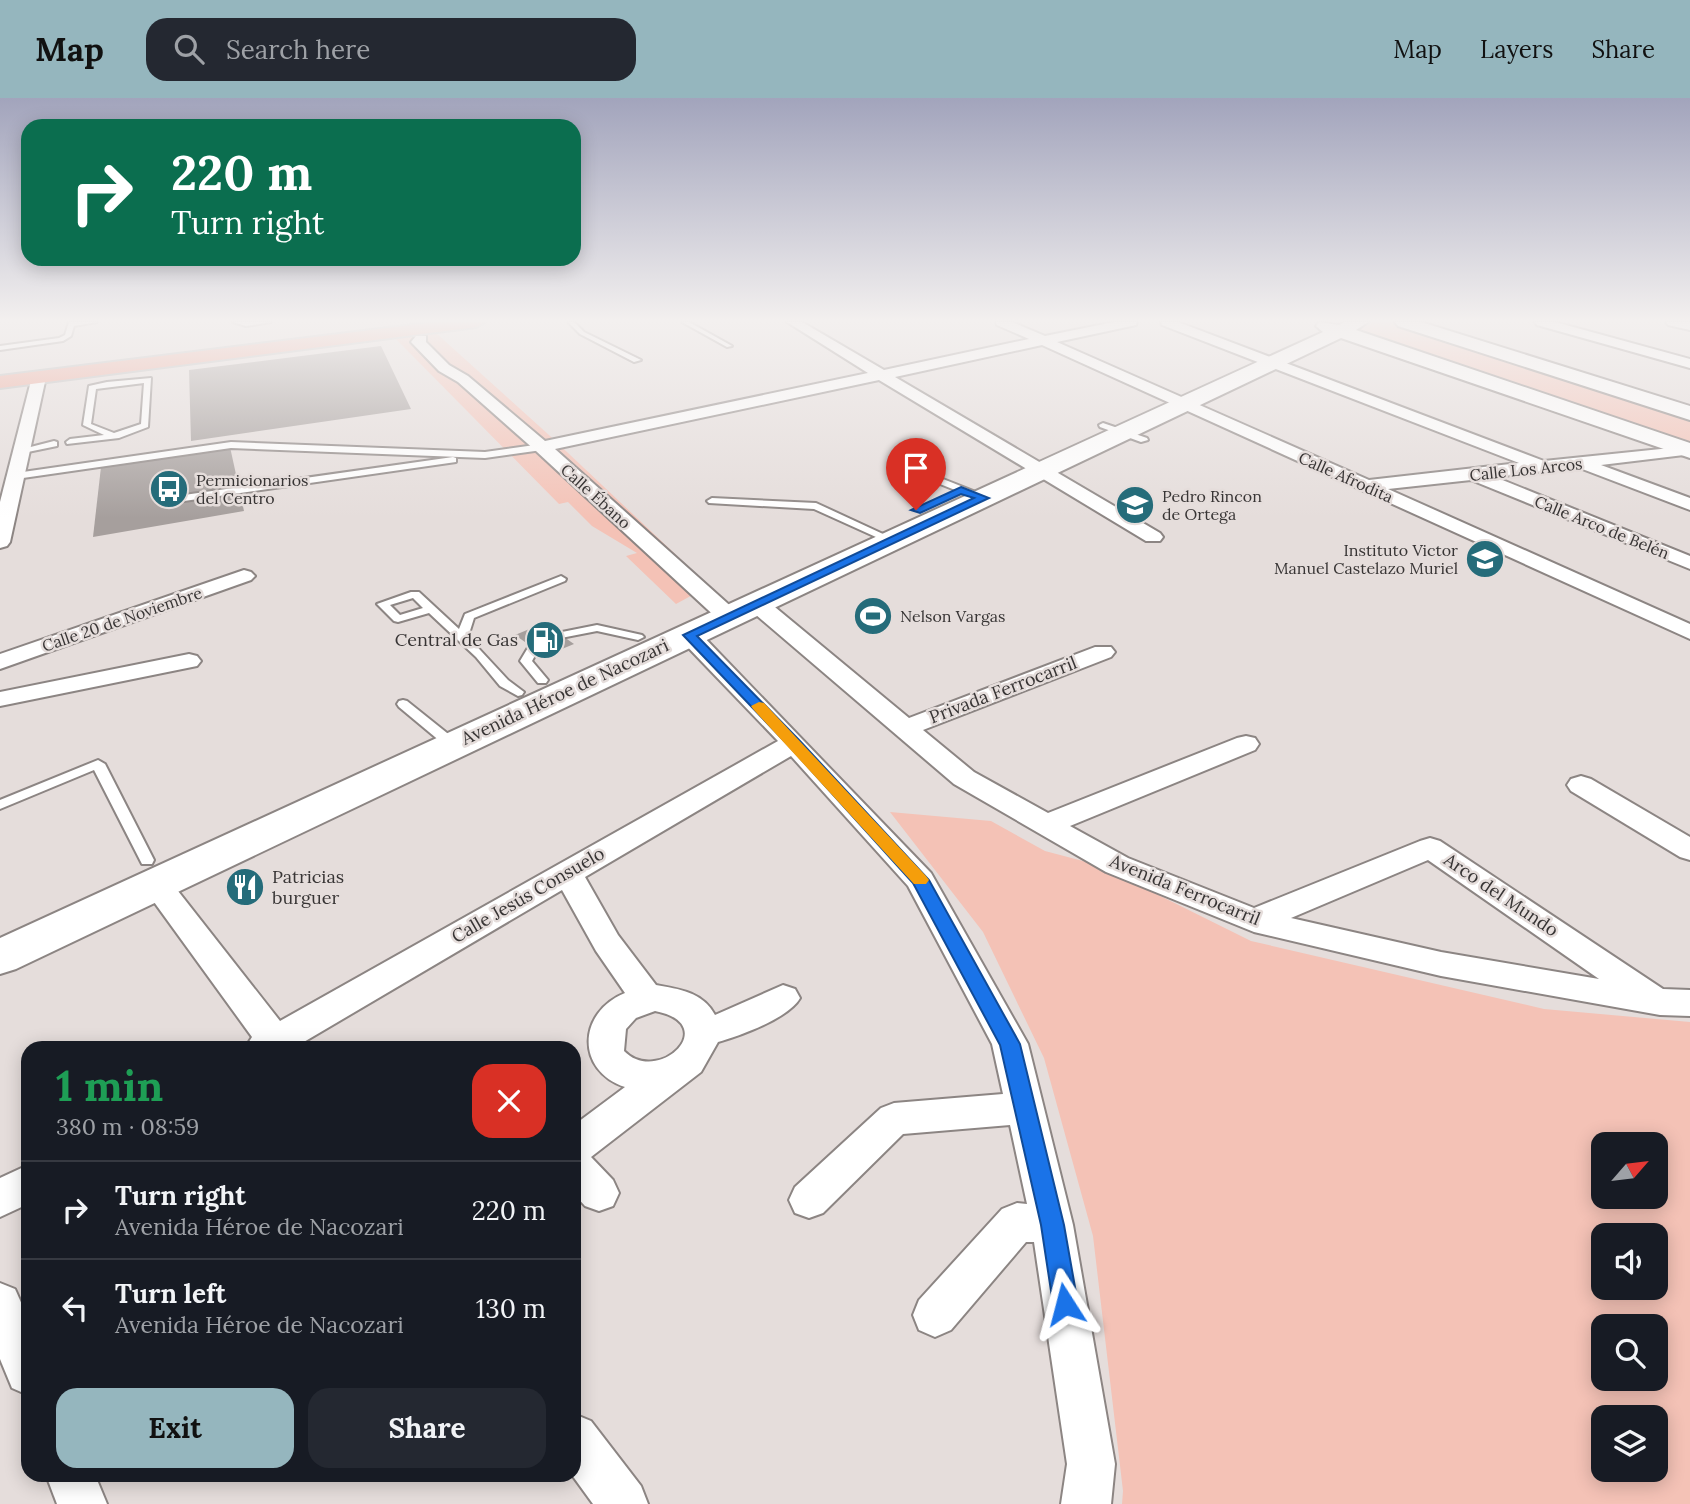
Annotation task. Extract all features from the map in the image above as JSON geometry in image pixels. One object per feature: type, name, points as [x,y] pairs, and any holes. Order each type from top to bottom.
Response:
[{"type":"main road","name":"Avenida Héroe de Nacozari","points":[[0,957],[151,872],[443,737],[689,635],[732,608],[881,535],[962,490],[1124,432],[1176,400],[1203,388]]},
{"type":"main road","points":[[1506,388],[1687,451]]},
{"type":"main road","points":[[1611,388],[1690,413]]},
{"type":"main road","name":"Avenida Héroe de Nacozari","points":[[443,737],[531,673],[732,608],[881,535]]},
{"type":"main road","name":"Avenida Héroe de Nacozari","points":[[0,927],[151,872]]},
{"type":"street","points":[[0,542],[37,388]]},
{"type":"street","name":"Calle Ébano","points":[[473,388],[732,608]]},
{"type":"street","points":[[542,447],[826,388]]},
{"type":"street","points":[[902,388],[1153,537]]},
{"type":"street","name":"Calle Afrodita","points":[[1148,388],[1690,632]]},
{"type":"street","points":[[1340,388],[1544,467]]},
{"type":"street","name":"Calle Los Arcos","points":[[1368,486],[1687,451]]},
{"type":"street","points":[[1581,463],[1690,504]]},
{"type":"street","name":"Calle Arco de Belén","points":[[1475,475],[1690,563]]},
{"type":"street","name":"Calle 20 de Noviembre","points":[[0,662],[244,576]]},
{"type":"street","name":"Avenida Ferrocarril","points":[[732,608],[904,729],[964,778],[1117,864],[1254,921],[1441,964],[1675,1003]]},
{"type":"street","points":[[689,635],[794,743],[920,880],[1010,1044],[1052,1225],[1091,1464],[1086,1504]]},
{"type":"street","name":"Privada Ferrocarril","points":[[904,729],[1103,652]]},
{"type":"street","points":[[0,699],[189,662]]},
{"type":"street","name":"Calle Jesús Consuelo","points":[[281,1041],[573,881],[794,743]]},
{"type":"street","points":[[1045,825],[1246,744]]},
{"type":"street","points":[[1581,785],[1690,850]]},
{"type":"street","name":"Arco del Mundo","points":[[1254,921],[1430,848],[1675,1003]]},
{"type":"street","points":[[151,872],[269,1041]]},
{"type":"street","points":[[573,881],[607,943],[648,999]]},
{"type":"street","points":[[705,1031],[730,1025],[783,998]]},
{"type":"street","points":[[581,1142],[696,1055],[703,1044],[705,1031],[702,1020],[694,1010],[683,1003],[669,999],[648,999],[624,1009],[612,1020],[605,1033],[604,1047],[609,1059],[620,1070],[644,1076],[671,1073]]},
{"type":"street","points":[[809,1200],[894,1119],[1025,1108]]},
{"type":"street","points":[[0,1199],[21,1187]]},
{"type":"street","points":[[935,1315],[1017,1222],[1052,1225]]},
{"type":"street","points":[[0,1304],[21,1355]]},
{"type":"street","points":[[581,1447],[624,1504]]},
{"type":"street","points":[[73,1482],[82,1504]]},
{"type":"lane","points":[[93,388],[86,421],[88,425],[111,435]]},
{"type":"lane","points":[[70,442],[134,431],[145,425],[147,388]]},
{"type":"lane","points":[[23,450],[54,444]]},
{"type":"lane","points":[[16,476],[231,445],[485,455]]},
{"type":"lane","points":[[163,501],[542,447]]},
{"type":"lane","points":[[712,501],[816,506],[881,535]]},
{"type":"lane","points":[[462,638],[469,616],[561,579]]},
{"type":"lane","points":[[431,609],[504,683],[531,673]]},
{"type":"lane","points":[[561,635],[597,628],[638,637]]},
{"type":"lane","points":[[403,704],[443,737]]},
{"type":"lane","points":[[0,805],[98,764],[151,872]]},
{"type":"shaded area","points":[[444,388],[497,388],[709,586],[676,604],[626,556],[637,553],[592,526],[568,502],[559,504]]},
{"type":"shaded area","points":[[1519,388],[1592,388],[1690,420],[1690,445]]},
{"type":"shaded area","points":[[890,812],[991,821],[1045,851],[1098,865],[1251,941],[1544,1009],[1690,1022],[1690,1504],[1122,1504],[1123,1491],[1093,1236],[1044,1058],[983,932]]},
{"type":"building","points":[[189,388],[401,388],[411,409],[191,441]]},
{"type":"building","name":"Permicionarios del Centro","points":[[230,447],[244,511],[93,537],[101,467]]},
{"type":"building","name":"Central de Gas","points":[[544,623],[574,644],[545,656],[515,635]]},
{"type":"slow traffic","points":[[759,706],[920,880]]},
{"type":"place","name":"Permicionarios del Centro","points":[[169,489]]},
{"type":"place","name":"Pedro Rincon de Ortega","points":[[1135,505]]},
{"type":"place","name":"Instituto Victor Manuel Castelazo Muriel","points":[[1485,559]]},
{"type":"place","name":"Nelson Vargas","points":[[873,616]]},
{"type":"place","name":"Central de Gas","points":[[545,640]]},
{"type":"place","name":"Patricias burguer","points":[[245,887]]},
{"type":"route","points":[[916,510],[961,490],[983,498],[689,635],[794,743],[920,880],[1010,1044],[1052,1225],[1065,1304]]}]
